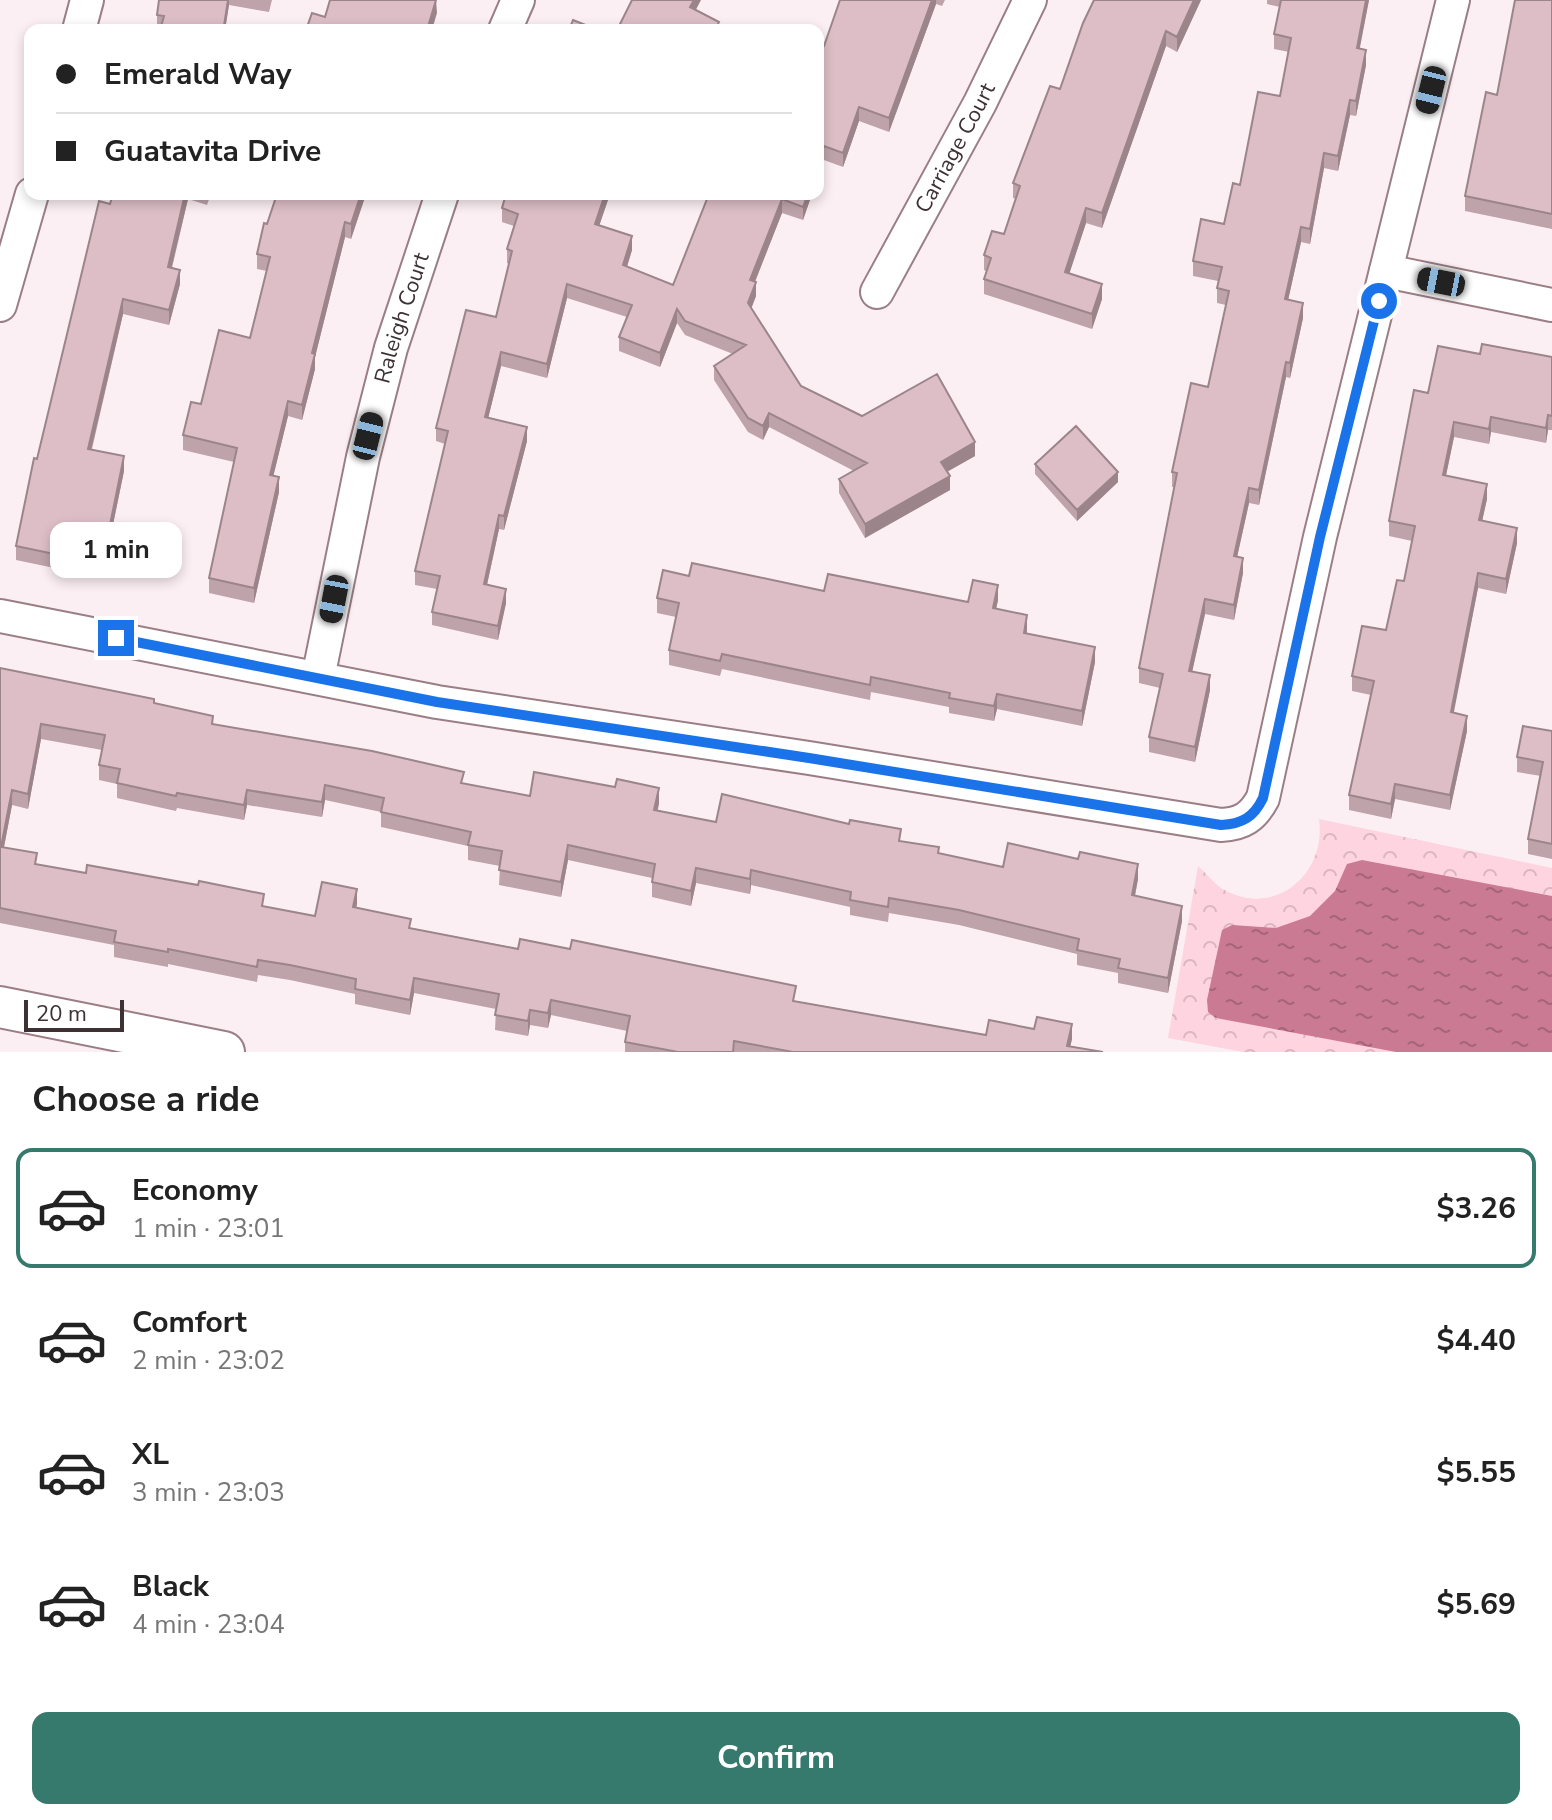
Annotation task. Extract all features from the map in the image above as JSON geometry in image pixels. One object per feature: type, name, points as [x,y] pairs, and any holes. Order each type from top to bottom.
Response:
[{"type":"street","points":[[81,24],[87,0]]},
{"type":"street","points":[[508,24],[518,0]]},
{"type":"street","name":"Carriage Court","points":[[877,292],[986,91],[1030,0]]},
{"type":"street","points":[[0,616],[544,720],[793,755],[1221,825],[1247,820],[1263,798],[1320,537],[1453,0]]},
{"type":"street","points":[[0,305],[30,200]]},
{"type":"street","name":"Raleigh Court","points":[[318,678],[366,445],[405,302],[440,200]]},
{"type":"street","points":[[1386,271],[1552,305]]},
{"type":"street","points":[[0,1007],[224,1052]]},
{"type":"green space","points":[[1319,819],[1552,868],[1552,1052],[1243,1052],[1168,1038],[1198,866],[1221,888],[1240,897],[1259,899],[1277,895],[1305,874],[1314,858],[1319,839]]},
{"type":"water","points":[[1362,860],[1552,896],[1552,1052],[1396,1052],[1216,1018],[1208,1012],[1207,1000],[1222,930],[1232,925],[1276,928],[1310,916],[1335,891],[1347,864]]},
{"type":"building","points":[[159,0],[228,0],[224,24],[162,24],[164,16],[157,15]]},
{"type":"building","points":[[330,0],[436,0],[429,24],[308,24],[312,13],[325,17]]},
{"type":"building","points":[[632,0],[694,0],[690,7],[719,22],[718,24],[620,24]]},
{"type":"building","points":[[840,0],[932,0],[889,118],[859,107],[843,153],[824,146],[824,46]]},
{"type":"building","points":[[1094,0],[1194,0],[1177,37],[1166,31],[1102,213],[1086,208],[1065,272],[1102,284],[1092,314],[984,279],[991,258],[984,255],[992,231],[1004,234],[1020,186],[1013,183],[1050,86],[1060,89]]},
{"type":"building","points":[[1281,0],[1366,0],[1357,48],[1366,50],[1356,101],[1350,100],[1338,156],[1324,153],[1310,229],[1301,227],[1285,299],[1303,303],[1290,363],[1286,362],[1259,490],[1249,488],[1234,556],[1243,558],[1234,605],[1205,599],[1189,671],[1210,675],[1195,747],[1149,737],[1163,674],[1139,668],[1177,473],[1172,472],[1191,383],[1208,387],[1229,291],[1217,288],[1222,267],[1193,261],[1201,219],[1224,224],[1233,183],[1240,185],[1258,92],[1280,96],[1291,38],[1274,34]]},
{"type":"building","points":[[1515,0],[1552,0],[1552,214],[1465,196],[1486,92],[1497,95]]},
{"type":"building","points":[[111,200],[184,200],[168,267],[180,270],[169,310],[123,299],[88,449],[124,456],[102,564],[16,546],[34,458],[37,459],[99,201],[110,204]]},
{"type":"building","points":[[275,200],[359,200],[351,224],[345,222],[302,405],[288,401],[270,475],[279,477],[254,588],[209,578],[237,448],[183,435],[191,402],[201,404],[219,330],[250,338],[270,257],[257,254],[264,223],[267,224]]},
{"type":"building","points":[[504,200],[603,200],[595,224],[632,236],[623,265],[673,285],[707,200],[782,200],[750,280],[756,282],[748,303],[801,386],[862,416],[937,374],[975,442],[941,462],[950,476],[865,524],[839,479],[867,463],[769,413],[763,426],[748,418],[714,366],[746,345],[685,321],[677,309],[660,353],[619,337],[632,305],[567,284],[547,364],[501,352],[485,417],[527,427],[504,516],[499,515],[484,584],[506,589],[498,626],[432,612],[440,576],[415,571],[448,431],[436,428],[466,310],[496,317],[512,251],[507,249],[518,214],[502,208]]},
{"type":"building","points":[[785,200],[806,200],[803,207]]},
{"type":"building","points":[[1482,344],[1552,357],[1552,416],[1548,415],[1546,428],[1491,417],[1489,429],[1454,422],[1443,475],[1487,484],[1479,520],[1517,528],[1506,579],[1478,573],[1451,712],[1467,716],[1450,795],[1395,784],[1391,804],[1349,795],[1374,681],[1352,676],[1362,626],[1386,630],[1397,580],[1404,581],[1415,526],[1389,521],[1414,390],[1428,393],[1438,346],[1480,354]]},
{"type":"building","points":[[1076,426],[1118,472],[1077,510],[1035,464]]},
{"type":"building","points":[[692,563],[824,591],[828,574],[968,602],[973,580],[998,585],[993,608],[1027,615],[1024,633],[1095,647],[1082,711],[997,694],[994,706],[949,698],[950,693],[871,677],[870,685],[722,654],[720,661],[669,650],[679,603],[657,598],[663,570],[689,576]]},
{"type":"building","points":[[0,668],[154,699],[154,703],[213,716],[212,724],[372,751],[464,772],[461,783],[530,796],[534,772],[615,787],[617,779],[659,788],[654,810],[716,822],[722,794],[849,824],[850,820],[901,829],[899,841],[939,847],[938,853],[1003,867],[1008,843],[1078,859],[1080,852],[1138,864],[1132,895],[1182,906],[1168,978],[1118,968],[1120,959],[1077,950],[1079,939],[959,910],[889,898],[888,907],[850,900],[851,892],[751,870],[750,879],[696,868],[691,891],[652,882],[655,864],[568,845],[561,882],[499,870],[502,851],[468,845],[471,832],[381,812],[384,798],[325,785],[322,802],[247,790],[244,805],[177,793],[176,796],[117,783],[120,769],[99,765],[105,735],[41,724],[28,794],[12,790],[1,847],[37,853],[35,864],[86,873],[87,865],[198,885],[199,881],[264,894],[262,906],[315,916],[322,882],[357,889],[353,907],[411,919],[409,928],[518,949],[520,939],[570,949],[572,940],[796,986],[793,1001],[986,1035],[989,1020],[1034,1029],[1037,1017],[1072,1024],[1067,1046],[1103,1052],[793,1052],[734,1041],[733,1052],[678,1052],[625,1042],[630,1016],[551,1000],[548,1013],[530,1010],[528,1021],[495,1015],[499,994],[414,978],[410,1000],[355,989],[356,979],[290,965],[258,960],[257,967],[168,949],[168,952],[114,942],[116,931],[0,908]]},
{"type":"building","points":[[1523,726],[1552,731],[1552,844],[1528,839],[1543,762],[1517,757]]},
{"type":"route","points":[[116,638],[437,702],[544,720],[809,758],[1221,825],[1235,824],[1247,820],[1263,798],[1301,618],[1379,301]]}]
